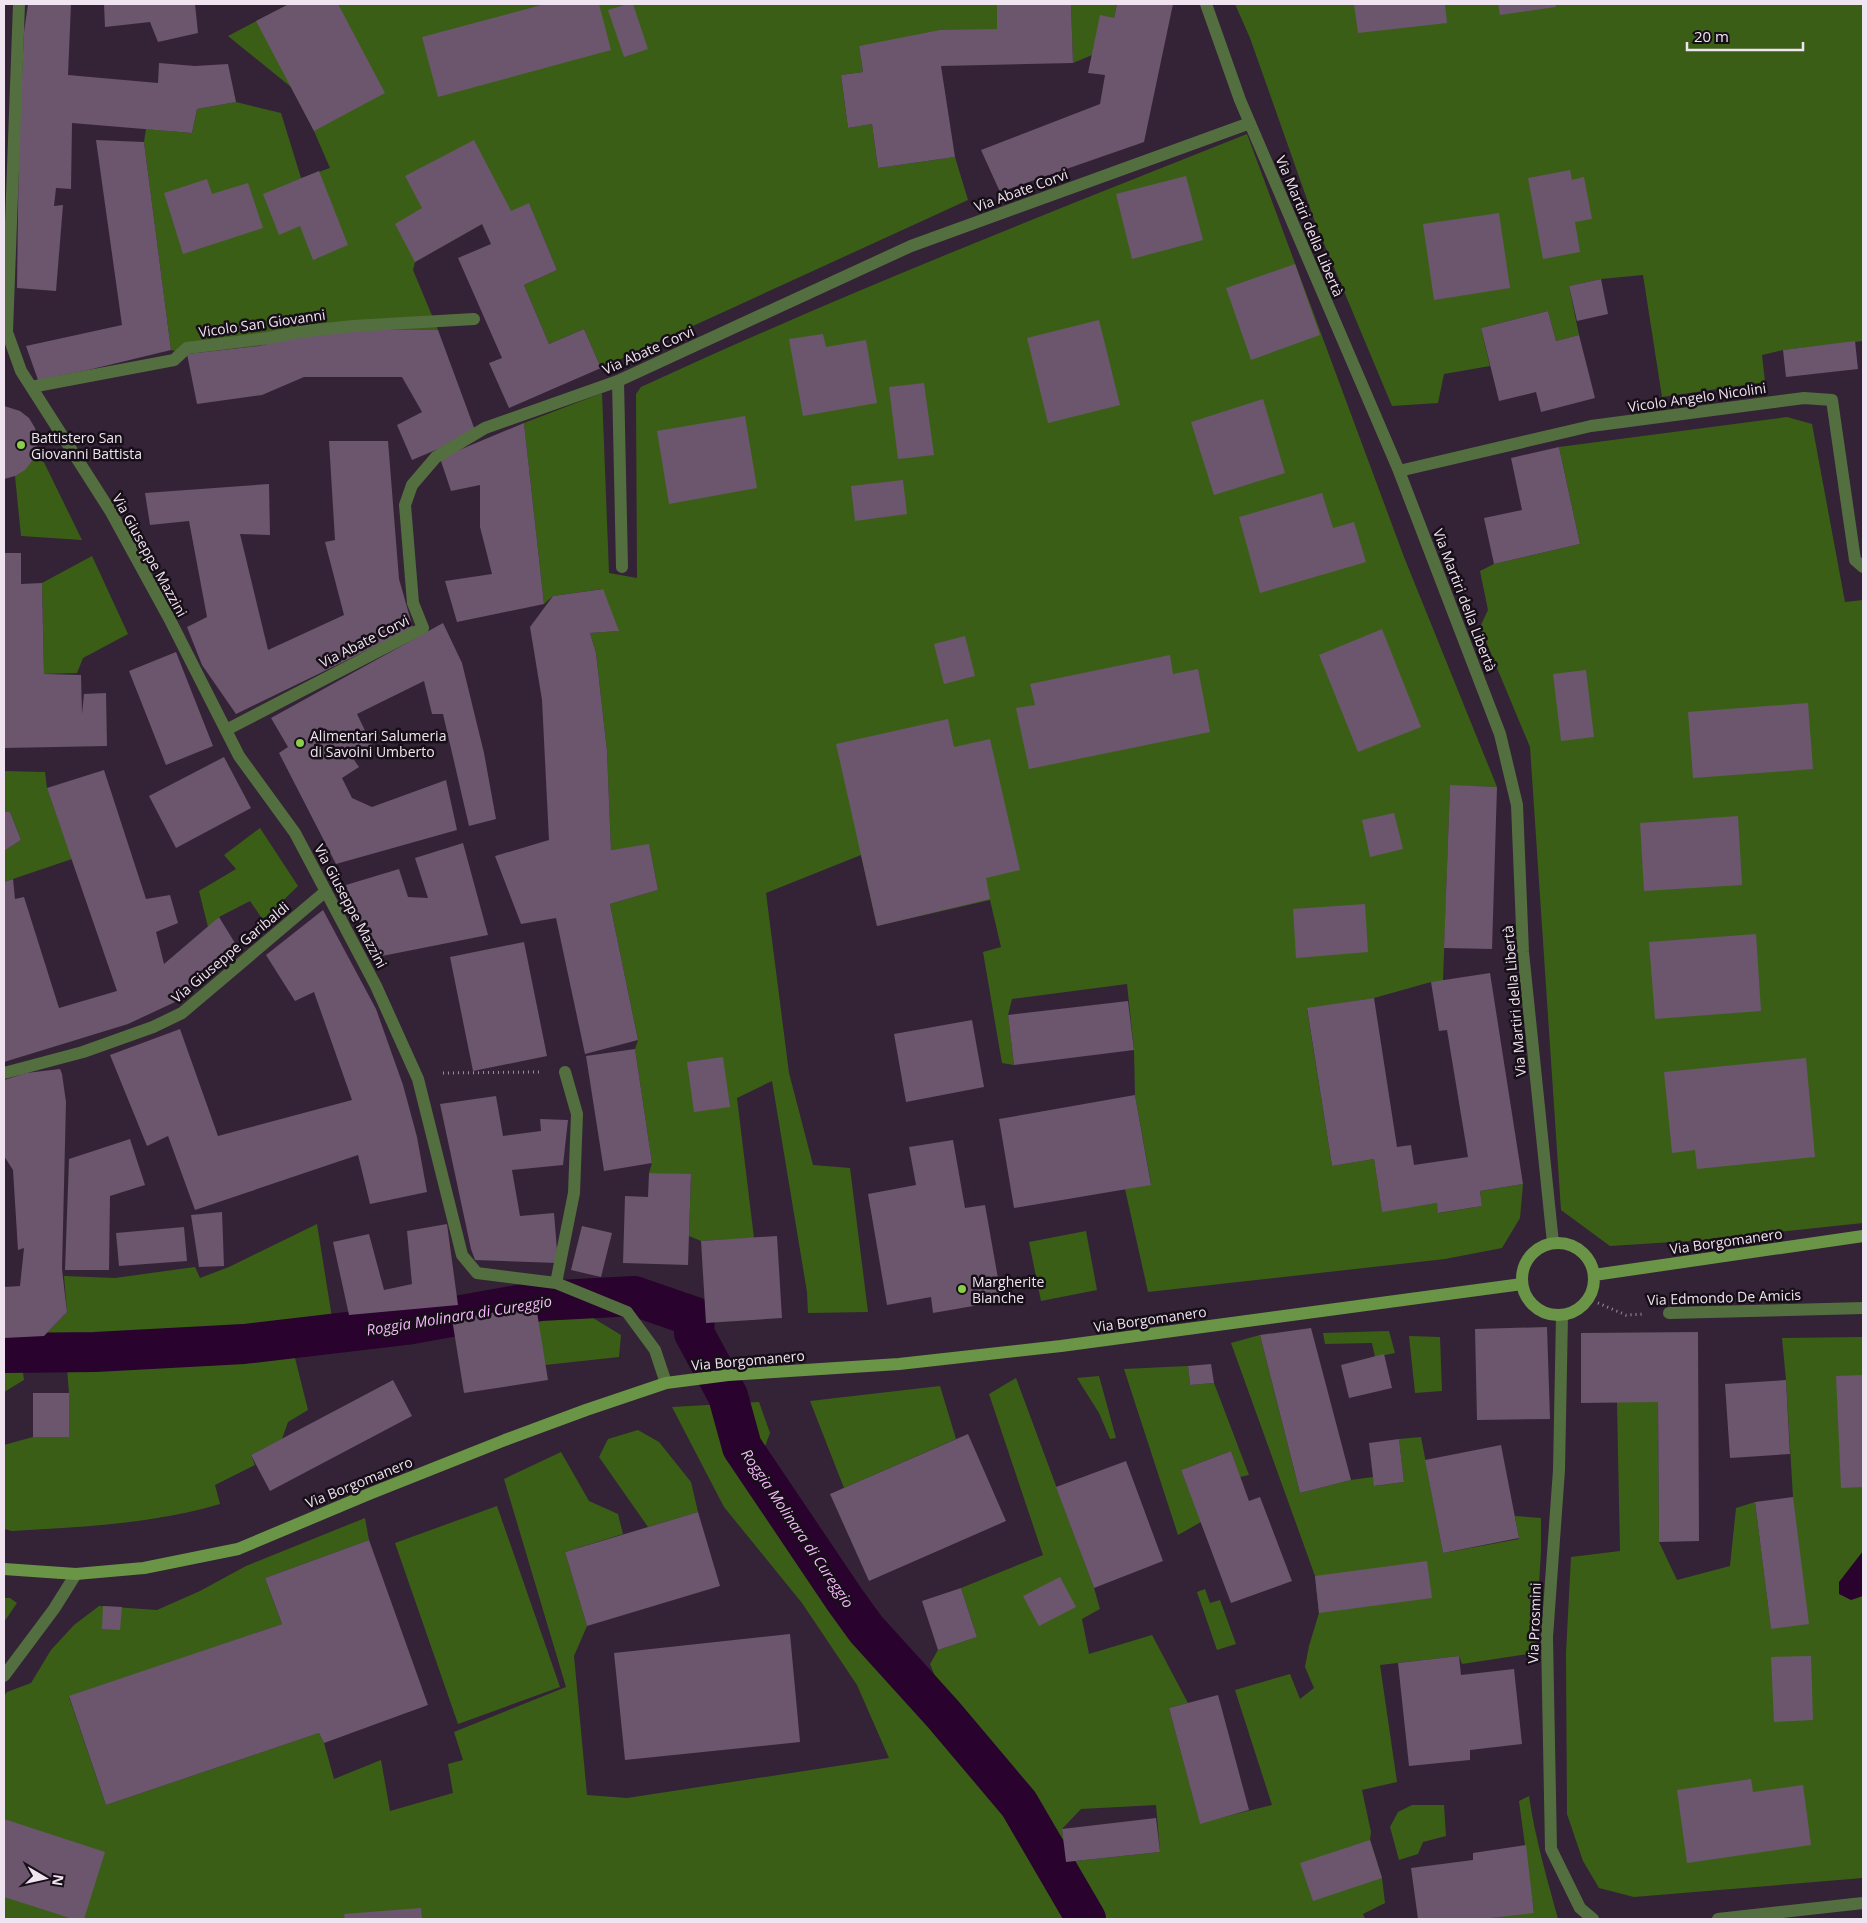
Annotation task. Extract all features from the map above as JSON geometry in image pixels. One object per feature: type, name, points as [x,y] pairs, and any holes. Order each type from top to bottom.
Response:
[{"type":"main road","name":"Via Borgomanero","points":[[1594,1275],[1863,1236]]},
{"type":"main road","points":[[1553,1243],[1565,1243],[1576,1247],[1585,1254],[1591,1264],[1594,1275],[1593,1288],[1588,1299],[1573,1312],[1562,1315],[1541,1311],[1529,1299],[1522,1284],[1526,1262],[1533,1253],[1543,1246],[1553,1243]]},
{"type":"main road","name":"Via Borgomanero","points":[[4,1569],[76,1574],[144,1568],[238,1549],[369,1494],[506,1440],[666,1383],[728,1375],[899,1364],[1061,1346],[1522,1284]]},
{"type":"street","name":"Via Giuseppe Mazzini","points":[[19,4],[10,76],[7,332],[21,372],[110,512],[169,618],[239,756],[296,833],[376,986],[418,1079],[462,1255],[476,1273],[556,1283],[627,1312],[655,1350],[666,1383]]},
{"type":"street","name":"Via Martiri della Libertà","points":[[1206,4],[1240,100],[1399,471],[1500,734],[1518,805],[1523,952],[1553,1243]]},
{"type":"street","name":"Via Abate Corvi","points":[[226,730],[423,628],[413,603],[405,505],[412,485],[436,457],[485,428],[618,381],[911,246],[1250,123]]},
{"type":"street","name":"Vicolo San Giovanni","points":[[31,387],[174,360],[187,348],[353,326],[474,319]]},
{"type":"street","points":[[618,381],[622,568]]},
{"type":"street","name":"Vicolo Angelo Nicolini","points":[[1399,471],[1591,426],[1804,398],[1832,400],[1855,560],[1863,567]]},
{"type":"street","name":"Via Giuseppe Garibaldi","points":[[4,1072],[83,1052],[153,1027],[182,1013],[326,890]]},
{"type":"street","points":[[556,1283],[574,1193],[577,1114],[565,1072]]},
{"type":"street","name":"Via Edmondo De Amicis","points":[[1670,1313],[1863,1308]]},
{"type":"street","name":"Via Prosmini","points":[[1562,1315],[1559,1470],[1546,1637],[1551,1849],[1580,1908],[1594,1919]]},
{"type":"street","points":[[4,1676],[54,1609],[76,1574]]},
{"type":"street","points":[[1718,1919],[1863,1903]]},
{"type":"path","points":[[418,1079],[442,1073],[565,1072]]},
{"type":"path","name":"Via Edmondo De Amicis","points":[[1588,1299],[1626,1315],[1670,1313]]},
{"type":"green space","points":[[289,4],[997,4],[997,29],[859,46],[863,72],[841,75],[848,128],[872,124],[878,168],[955,157],[968,200],[601,368],[584,329],[549,344],[524,285],[557,270],[529,204],[482,224],[415,262],[413,270],[438,330],[346,330],[297,336],[259,346],[187,354],[171,350],[144,142],[146,129],[192,133],[197,109],[236,102],[281,113],[301,178],[330,168],[314,131],[291,87],[228,36]]},
{"type":"green space","points":[[1071,4],[1117,4],[1114,18],[1092,55],[1073,63]]},
{"type":"green space","points":[[1235,4],[1863,4],[1863,341],[1783,350],[1762,355],[1765,382],[1662,397],[1643,275],[1601,279],[1569,286],[1579,335],[1556,341],[1548,311],[1481,328],[1490,366],[1444,374],[1438,403],[1392,406],[1315,222],[1250,38]]},
{"type":"green space","points":[[1247,134],[1404,557],[1497,787],[1450,786],[1443,981],[1431,982],[1374,998],[1307,1009],[1332,1166],[1374,1159],[1382,1211],[1437,1203],[1439,1213],[1482,1206],[1480,1191],[1523,1184],[1520,1218],[1502,1248],[1445,1259],[1148,1292],[1125,1189],[1151,1184],[1135,1095],[1134,1050],[1127,984],[1012,999],[1008,1015],[1014,1065],[1002,1063],[983,952],[1001,947],[990,900],[877,926],[861,855],[766,893],[789,1073],[813,1165],[850,1168],[868,1312],[808,1313],[807,1292],[772,1081],[737,1098],[754,1238],[701,1241],[689,1236],[691,1175],[649,1173],[652,1163],[635,1049],[638,1040],[610,904],[658,890],[649,845],[611,850],[607,751],[596,653],[590,633],[618,631],[602,589],[553,596],[544,604],[524,423],[602,393],[609,573],[637,578],[636,394],[641,387],[866,288]]},
{"type":"green space","points":[[1787,417],[1812,424],[1845,602],[1863,600],[1863,1223],[1704,1240],[1610,1246],[1561,1210],[1530,747],[1480,627],[1488,610],[1480,571],[1494,564],[1580,544],[1559,447]]},
{"type":"green space","points":[[33,440],[82,540],[21,536],[15,476]]},
{"type":"green space","points":[[92,556],[128,634],[83,658],[77,673],[44,674],[42,583]]},
{"type":"green space","points":[[4,771],[45,772],[47,788],[72,859],[4,882],[4,851],[21,840],[10,812],[4,812]]},
{"type":"green space","points":[[260,828],[298,886],[263,920],[250,901],[219,917],[208,927],[199,891],[236,869],[224,855]]},
{"type":"green space","points":[[317,1224],[333,1324],[358,1323],[364,1347],[294,1354],[308,1410],[288,1422],[282,1439],[251,1455],[255,1465],[215,1485],[220,1504],[169,1516],[117,1524],[12,1531],[4,1529],[4,1445],[33,1437],[69,1437],[69,1393],[65,1344],[21,1358],[24,1380],[4,1392],[4,1338],[44,1336],[67,1312],[64,1276],[115,1278],[195,1267],[200,1278],[229,1267]]},
{"type":"green space","points":[[1086,1231],[1097,1290],[1041,1301],[1029,1242]]},
{"type":"green space","points":[[547,1290],[621,1335],[619,1357],[545,1365],[490,1313],[488,1292]]},
{"type":"green space","points":[[1389,1331],[1395,1353],[1375,1357],[1372,1343],[1325,1344],[1323,1333]]},
{"type":"green space","points":[[1260,1335],[1300,1493],[1351,1480],[1373,1477],[1375,1486],[1404,1482],[1399,1439],[1421,1437],[1443,1553],[1519,1539],[1515,1516],[1541,1518],[1535,1653],[1462,1664],[1459,1656],[1380,1665],[1397,1782],[1362,1790],[1371,1832],[1370,1840],[1382,1878],[1385,1903],[1363,1914],[1365,1919],[4,1919],[4,1696],[7,1692],[31,1683],[51,1650],[74,1625],[99,1606],[157,1610],[200,1591],[246,1566],[365,1518],[369,1540],[265,1578],[282,1624],[69,1697],[106,1805],[319,1733],[324,1743],[334,1779],[381,1760],[390,1811],[453,1793],[448,1764],[463,1760],[454,1732],[566,1687],[504,1479],[561,1452],[589,1501],[618,1514],[623,1534],[565,1552],[587,1626],[574,1656],[587,1795],[627,1798],[889,1758],[857,1685],[802,1603],[724,1507],[672,1407],[759,1402],[770,1433],[760,1460],[784,1521],[855,1634],[909,1684],[991,1793],[1016,1771],[945,1701],[930,1664],[938,1650],[977,1637],[961,1588],[1043,1555],[989,1394],[1016,1378],[1094,1588],[1100,1609],[1082,1619],[1089,1654],[1152,1635],[1188,1703],[1169,1708],[1200,1823],[1272,1805],[1235,1690],[1290,1674],[1300,1699],[1314,1688],[1305,1667],[1319,1613],[1315,1576],[1231,1343]],"holes":[[[1156,1805],[1160,1852],[1066,1862],[1062,1829],[1081,1809]]]},
{"type":"green space","points":[[1409,1336],[1440,1337],[1442,1391],[1415,1393]]},
{"type":"green space","points":[[1863,1337],[1863,1878],[1634,1897],[1599,1888],[1583,1861],[1567,1814],[1566,1653],[1571,1557],[1620,1551],[1617,1402],[1658,1402],[1659,1542],[1677,1580],[1730,1566],[1736,1508],[1755,1502],[1771,1628],[1793,1497],[1782,1338]]},
{"type":"green space","points":[[1188,1366],[1190,1385],[1214,1383],[1249,1475],[1240,1477],[1231,1451],[1181,1470],[1201,1522],[1178,1535],[1124,1369]]},
{"type":"green space","points":[[1099,1376],[1116,1438],[1110,1439],[1099,1413],[1077,1378]]},
{"type":"green space","points":[[940,1386],[956,1439],[844,1488],[810,1401]]},
{"type":"green space","points":[[638,1430],[659,1442],[691,1482],[698,1512],[648,1527],[599,1457],[608,1439]]},
{"type":"green space","points":[[497,1506],[560,1687],[458,1724],[395,1543]]},
{"type":"green space","points":[[1205,1589],[1210,1603],[1220,1600],[1236,1644],[1217,1650],[1197,1592]]},
{"type":"green space","points":[[4,1598],[10,1598],[17,1603],[4,1622]]},
{"type":"green space","points":[[1529,1796],[1538,1843],[1558,1919],[1481,1919],[1534,1912],[1519,1801]]},
{"type":"green space","points":[[1412,1805],[1444,1805],[1446,1836],[1423,1842],[1418,1854],[1399,1860],[1390,1827],[1398,1812]]},
{"type":"shaded area","points":[[1863,1551],[1863,1596],[1851,1600],[1839,1594],[1839,1582]]},
{"type":"building","points":[[28,4],[71,4],[68,75],[158,83],[159,63],[195,66],[228,64],[236,102],[197,109],[192,133],[72,123],[71,189],[56,188],[54,206],[63,205],[56,291],[17,288],[19,139],[24,32]]},
{"type":"building","points":[[104,4],[195,4],[198,33],[158,42],[150,22],[105,27]]},
{"type":"building","points":[[289,4],[338,4],[385,93],[314,131],[256,21]]},
{"type":"building","points":[[545,4],[599,4],[611,50],[438,97],[422,37]]},
{"type":"building","points":[[633,4],[648,49],[624,57],[608,10]]},
{"type":"building","points":[[997,4],[1071,4],[1073,63],[941,66],[955,157],[878,168],[872,124],[848,128],[841,75],[863,72],[859,46],[940,30],[997,29]]},
{"type":"building","points":[[1117,4],[1173,4],[1144,142],[1000,192],[981,150],[1100,104],[1105,75],[1088,73],[1100,15],[1114,18]]},
{"type":"building","points":[[1354,4],[1445,4],[1447,23],[1358,33]]},
{"type":"building","points":[[1498,4],[1556,4],[1556,7],[1500,15]]},
{"type":"building","points":[[96,140],[144,142],[171,350],[38,380],[26,346],[122,325]]},
{"type":"building","points":[[474,140],[511,211],[529,203],[557,270],[524,285],[549,344],[584,329],[601,368],[509,408],[489,363],[502,358],[458,258],[491,244],[482,224],[415,262],[395,224],[422,208],[405,176]]},
{"type":"building","points":[[1570,170],[1572,180],[1584,177],[1592,219],[1575,222],[1580,252],[1543,259],[1528,178]]},
{"type":"building","points":[[319,171],[348,245],[313,260],[300,226],[279,235],[263,194]]},
{"type":"building","points":[[1186,176],[1203,240],[1132,259],[1116,194]]},
{"type":"building","points":[[207,179],[212,194],[248,183],[263,228],[183,254],[164,193]]},
{"type":"building","points":[[1499,213],[1510,288],[1434,300],[1423,224]]},
{"type":"building","points":[[1295,264],[1320,335],[1251,360],[1226,288]]},
{"type":"building","points":[[1601,279],[1608,314],[1577,321],[1569,286]]},
{"type":"building","points":[[1548,311],[1556,341],[1579,335],[1595,398],[1541,412],[1536,392],[1499,401],[1481,328]]},
{"type":"building","points":[[1099,320],[1120,405],[1048,423],[1027,338]]},
{"type":"building","points":[[346,330],[438,330],[476,433],[412,460],[397,425],[422,412],[402,377],[304,377],[262,395],[197,404],[187,354],[259,346],[297,336]]},
{"type":"building","points":[[823,334],[826,347],[866,340],[877,403],[803,416],[789,339]]},
{"type":"building","points":[[1855,341],[1858,369],[1786,377],[1783,350]]},
{"type":"building","points":[[924,383],[934,455],[898,459],[889,387]]},
{"type":"building","points":[[1263,399],[1285,473],[1214,495],[1191,422]]},
{"type":"building","name":"Battistero San Giovanni Battista","points":[[4,406],[20,411],[29,418],[35,428],[38,439],[37,451],[25,470],[15,476],[4,479]]},
{"type":"building","points":[[745,416],[757,488],[669,504],[657,431]]},
{"type":"building","points":[[524,423],[544,604],[457,622],[445,581],[492,574],[480,527],[480,485],[451,491],[440,458]]},
{"type":"building","points":[[329,441],[388,441],[399,579],[413,628],[236,714],[202,665],[187,627],[207,617],[189,521],[150,525],[145,493],[269,484],[270,535],[240,534],[268,650],[344,615],[325,542],[335,540]]},
{"type":"building","points":[[1559,447],[1580,544],[1494,564],[1484,518],[1522,510],[1511,458]]},
{"type":"building","points":[[903,480],[907,514],[855,521],[851,486]]},
{"type":"building","points":[[1322,493],[1333,528],[1354,522],[1366,562],[1260,593],[1239,517]]},
{"type":"building","points":[[4,553],[21,553],[21,584],[42,583],[44,674],[81,675],[82,714],[84,694],[106,693],[107,746],[4,748]]},
{"type":"building","points":[[603,589],[619,631],[590,633],[596,653],[607,751],[611,850],[649,844],[658,890],[610,904],[638,1040],[585,1054],[556,918],[521,924],[495,856],[549,840],[542,700],[530,627],[553,596]]},
{"type":"building","points":[[443,623],[462,663],[484,753],[496,819],[469,826],[443,714],[432,714],[424,681],[357,714],[373,747],[352,757],[359,767],[342,778],[352,798],[372,807],[446,780],[457,830],[336,864],[279,753],[288,747],[271,718]]},
{"type":"building","points":[[1382,629],[1421,727],[1358,752],[1319,655]]},
{"type":"building","points":[[965,636],[975,676],[944,684],[934,644]]},
{"type":"building","points":[[176,652],[213,746],[166,765],[129,671]]},
{"type":"building","points":[[1170,655],[1173,674],[1198,669],[1210,732],[1029,769],[1016,708],[1035,705],[1030,684]]},
{"type":"building","points":[[1586,670],[1594,737],[1561,741],[1553,674]]},
{"type":"building","points":[[1808,703],[1813,769],[1693,778],[1688,712]]},
{"type":"building","points":[[948,719],[954,747],[990,739],[1020,870],[986,878],[990,899],[877,926],[836,744]]},
{"type":"building","points":[[224,757],[251,808],[176,848],[149,796]]},
{"type":"building","points":[[104,770],[146,899],[170,895],[178,923],[156,932],[164,964],[219,917],[238,948],[175,1002],[128,1024],[4,1062],[4,882],[13,879],[15,899],[24,897],[59,1008],[117,991],[47,788]]},
{"type":"building","points":[[1450,785],[1497,787],[1492,949],[1444,948]]},
{"type":"building","points":[[4,812],[10,812],[21,840],[4,851]]},
{"type":"building","points":[[1394,813],[1403,849],[1370,857],[1362,820]]},
{"type":"building","points":[[1738,816],[1742,885],[1644,891],[1640,823]]},
{"type":"building","points":[[463,843],[488,935],[377,957],[355,914],[346,885],[399,869],[408,897],[428,898],[415,858]]},
{"type":"building","points":[[1365,904],[1368,952],[1296,958],[1293,909]]},
{"type":"building","points":[[323,910],[376,1009],[403,1085],[417,1137],[427,1192],[370,1204],[358,1155],[195,1210],[168,1136],[147,1146],[110,1055],[180,1029],[218,1136],[352,1100],[314,992],[295,1001],[266,955]]},
{"type":"building","points":[[1756,934],[1761,1011],[1655,1019],[1649,942]]},
{"type":"building","points":[[524,942],[547,1056],[473,1071],[450,957]]},
{"type":"building","points":[[1490,973],[1523,1184],[1480,1191],[1482,1206],[1438,1213],[1437,1203],[1382,1212],[1374,1159],[1332,1166],[1307,1008],[1374,998],[1397,1147],[1411,1145],[1414,1165],[1468,1157],[1447,1030],[1439,1031],[1431,982]]},
{"type":"building","points":[[1128,1001],[1134,1050],[1014,1065],[1008,1015]]},
{"type":"building","points":[[972,1020],[984,1087],[906,1102],[894,1034]]},
{"type":"building","points":[[635,1049],[652,1163],[604,1171],[586,1056]]},
{"type":"building","points":[[723,1057],[730,1107],[694,1112],[687,1062]]},
{"type":"building","points":[[1806,1058],[1815,1157],[1697,1169],[1695,1150],[1672,1153],[1664,1072]]},
{"type":"building","points":[[60,1069],[66,1102],[62,1269],[67,1312],[44,1336],[4,1338],[4,1287],[20,1286],[24,1248],[18,1250],[13,1170],[4,1156],[4,1080],[26,1073]]},
{"type":"building","points":[[1135,1095],[1151,1185],[1014,1208],[999,1119]]},
{"type":"building","points":[[496,1096],[503,1136],[541,1131],[540,1119],[568,1120],[563,1165],[512,1170],[520,1216],[554,1213],[558,1263],[475,1260],[440,1104]]},
{"type":"building","points":[[130,1139],[145,1185],[110,1196],[109,1270],[65,1270],[69,1159]]},
{"type":"building","points":[[953,1140],[965,1208],[985,1205],[1002,1301],[933,1313],[931,1297],[887,1305],[868,1194],[916,1185],[909,1147]]},
{"type":"building","points":[[649,1173],[691,1174],[688,1265],[623,1263],[625,1196],[648,1197]]},
{"type":"building","points":[[222,1212],[224,1266],[199,1267],[191,1215]]},
{"type":"building","points":[[447,1224],[458,1305],[349,1315],[333,1242],[369,1234],[384,1290],[412,1284],[407,1231]]},
{"type":"building","points":[[582,1226],[612,1233],[601,1277],[571,1270]]},
{"type":"building","points":[[184,1227],[187,1261],[119,1266],[116,1233]]},
{"type":"building","points":[[777,1236],[782,1318],[706,1323],[701,1241]]},
{"type":"building","points":[[536,1306],[548,1380],[464,1393],[452,1319]]},
{"type":"building","points":[[1547,1327],[1550,1419],[1477,1420],[1475,1329]]},
{"type":"building","points":[[1311,1328],[1351,1480],[1300,1493],[1260,1335]]},
{"type":"building","points":[[1698,1332],[1699,1541],[1659,1542],[1658,1402],[1581,1403],[1581,1333]]},
{"type":"building","points":[[1384,1354],[1392,1388],[1349,1398],[1341,1365]]},
{"type":"building","points":[[1211,1364],[1214,1383],[1190,1385],[1188,1366]]},
{"type":"building","points":[[1863,1375],[1863,1487],[1841,1488],[1836,1376]]},
{"type":"building","points":[[393,1380],[412,1416],[270,1491],[251,1455]]},
{"type":"building","points":[[1786,1380],[1790,1454],[1730,1458],[1725,1384]]},
{"type":"building","points":[[33,1393],[69,1393],[69,1437],[33,1437]]},
{"type":"building","points":[[968,1434],[1006,1521],[869,1581],[830,1494]]},
{"type":"building","points":[[1399,1439],[1404,1482],[1374,1486],[1369,1443]]},
{"type":"building","points":[[1501,1445],[1519,1538],[1443,1553],[1425,1460]]},
{"type":"building","points":[[1231,1451],[1249,1501],[1260,1497],[1292,1581],[1231,1603],[1181,1470]]},
{"type":"building","points":[[1126,1461],[1163,1561],[1094,1588],[1056,1487]]},
{"type":"building","points":[[1793,1497],[1809,1624],[1771,1629],[1755,1502]]},
{"type":"building","points":[[698,1512],[720,1586],[587,1626],[565,1552]]},
{"type":"building","points":[[369,1540],[428,1705],[324,1743],[319,1733],[106,1805],[69,1696],[282,1624],[265,1578]]},
{"type":"building","points":[[1427,1561],[1432,1598],[1319,1613],[1315,1576]]},
{"type":"building","points":[[1060,1577],[1076,1607],[1039,1626],[1023,1596]]},
{"type":"building","points":[[961,1588],[977,1637],[938,1650],[922,1601]]},
{"type":"building","points":[[103,1606],[122,1607],[120,1630],[102,1629]]},
{"type":"building","points":[[790,1634],[800,1742],[625,1760],[614,1653]]},
{"type":"building","points":[[1459,1656],[1461,1675],[1514,1669],[1522,1744],[1470,1750],[1470,1760],[1409,1766],[1398,1663]]},
{"type":"building","points":[[1811,1656],[1813,1720],[1774,1722],[1771,1657]]},
{"type":"building","points":[[1218,1695],[1249,1810],[1200,1824],[1169,1708]]},
{"type":"building","points":[[1751,1779],[1753,1792],[1803,1785],[1811,1845],[1687,1863],[1677,1790]]},
{"type":"building","points":[[1156,1818],[1160,1852],[1066,1862],[1062,1829]]},
{"type":"building","points":[[4,1819],[105,1852],[84,1919],[73,1919],[4,1897]]},
{"type":"building","points":[[1370,1840],[1382,1878],[1313,1901],[1300,1863]]},
{"type":"building","points":[[1526,1845],[1534,1913],[1481,1919],[1418,1919],[1411,1868],[1473,1860],[1473,1853]]},
{"type":"building","points":[[421,1908],[422,1919],[345,1919],[344,1914]]},
{"type":"waterway","name":"Roggia Molinara di Cureggio","points":[[4,1353],[95,1352],[244,1344],[406,1325],[540,1301],[634,1296],[695,1317],[694,1333],[728,1396],[742,1447],[866,1629],[943,1714],[1019,1804],[1086,1919]]},
{"type":"place","name":"Battistero San Giovanni Battista","points":[[21,445]]},
{"type":"place","name":"Alimentari Salumeria di Savoini Umberto","points":[[300,743]]},
{"type":"place","name":"Margherite Bianche","points":[[962,1289]]}]
